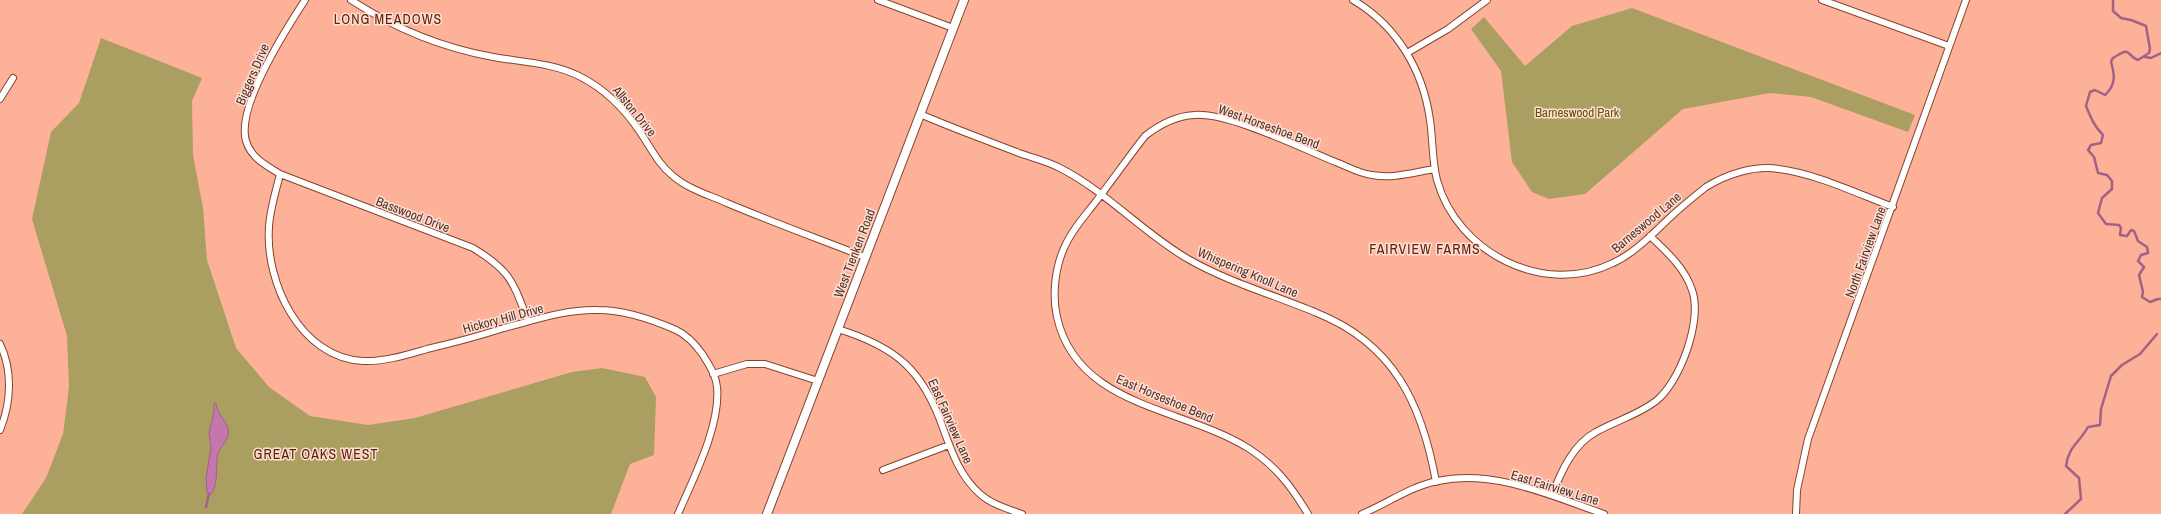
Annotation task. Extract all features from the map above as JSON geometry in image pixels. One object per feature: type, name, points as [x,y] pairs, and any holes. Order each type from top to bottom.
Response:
[{"type":"street","name":"Biggers Drive","points":[[259,161],[246,141],[244,126],[265,66],[305,0]]},
{"type":"street","name":"Allston Drive","points":[[351,0],[394,24],[442,45],[466,52],[537,64],[576,74],[596,84],[609,94],[640,132],[663,167],[682,183],[755,214],[865,257]]},
{"type":"street","points":[[878,0],[953,28]]},
{"type":"street","name":"West Tienken Road","points":[[767,514],[964,0]]},
{"type":"street","name":"Barneswood Lane","points":[[1353,0],[1388,27],[1402,42],[1427,99],[1435,169],[1437,180],[1445,200],[1463,229],[1488,252],[1505,262],[1528,270],[1561,275],[1584,274],[1598,270],[1628,254],[1700,192],[1720,178],[1760,169],[1779,168],[1806,175],[1893,207]]},
{"type":"street","points":[[1407,53],[1448,29],[1487,0]]},
{"type":"street","points":[[1822,0],[1949,46]]},
{"type":"street","name":"North Fairview Lane","points":[[1796,514],[1797,490],[1808,439],[1893,207],[1966,0]]},
{"type":"street","points":[[0,99],[13,78]]},
{"type":"street","name":"Whispering Knoll Lane","points":[[920,114],[1060,167],[1101,194],[1169,247],[1187,259],[1223,277],[1319,313],[1341,324],[1368,343],[1404,384],[1415,404],[1424,428],[1436,482]]},
{"type":"street","name":"West Horseshoe Bend","points":[[1101,194],[1145,136],[1154,129],[1177,118],[1195,115],[1215,116],[1251,128],[1371,175],[1399,175],[1435,169]]},
{"type":"street","name":"Basswood Drive","points":[[259,161],[280,174],[473,248],[490,258],[507,273],[515,287],[528,322]]},
{"type":"street","name":"Hickory Hill Drive","points":[[280,174],[269,227],[272,269],[292,315],[304,333],[320,347],[340,356],[361,362],[380,361],[570,312],[598,310],[618,311],[652,319],[683,333],[697,347],[713,374],[717,385],[716,416],[678,514]]},
{"type":"street","name":"East Horseshoe Bend","points":[[1101,194],[1073,230],[1059,262],[1054,292],[1060,330],[1073,357],[1085,371],[1122,395],[1218,432],[1247,447],[1267,461],[1284,477],[1308,514]]},
{"type":"street","points":[[1552,496],[1572,454],[1581,444],[1595,432],[1644,409],[1656,401],[1670,386],[1684,358],[1693,327],[1695,307],[1692,290],[1673,258],[1650,236]]},
{"type":"street","name":"East Fairview Lane","points":[[838,329],[857,335],[884,347],[898,357],[919,377],[932,399],[960,470],[982,496],[1022,514]]},
{"type":"street","points":[[0,344],[9,377],[7,404],[0,430]]},
{"type":"street","points":[[713,374],[747,364],[765,364],[818,381]]},
{"type":"street","points":[[883,470],[949,445]]},
{"type":"street","name":"East Fairview Lane","points":[[1362,514],[1411,490],[1436,482],[1459,478],[1489,480],[1522,486],[1604,514]]},
{"type":"green space","name":"Barneswood Park","points":[[1632,8],[1915,115],[1908,132],[1811,97],[1770,93],[1683,109],[1585,194],[1549,199],[1532,192],[1512,162],[1501,71],[1471,29],[1484,17],[1525,66],[1572,26]]},
{"type":"green space","points":[[101,38],[202,78],[192,101],[193,155],[203,208],[207,260],[236,348],[269,387],[310,416],[368,425],[415,418],[572,372],[602,368],[645,377],[656,397],[654,455],[630,464],[611,514],[22,514],[46,478],[63,434],[69,387],[67,336],[32,219],[51,132],[79,103]]},
{"type":"shaded area","points":[[214,403],[216,403],[229,432],[218,454],[216,481],[211,494],[207,493],[206,478],[211,447],[209,433],[214,412]]},
{"type":"waterway","points":[[2113,0],[2113,11],[2121,18],[2146,26],[2150,49],[2149,53],[2138,60],[2127,52],[2114,57],[2111,62],[2114,80],[2109,91],[2105,95],[2095,90],[2090,92],[2086,106],[2095,125],[2103,135],[2101,143],[2091,145],[2088,150],[2094,157],[2098,173],[2107,175],[2112,181],[2112,189],[2102,198],[2098,213],[2106,224],[2119,225],[2121,228],[2120,235],[2127,236],[2131,230],[2134,231],[2138,241],[2147,247],[2148,253],[2141,255],[2138,261],[2144,267],[2139,275],[2143,292],[2142,297],[2150,302],[2161,299]]},
{"type":"waterway","points":[[2145,57],[2151,58],[2161,53]]},
{"type":"waterway","points":[[2065,514],[2081,499],[2079,478],[2066,466],[2069,454],[2088,427],[2100,425],[2101,409],[2111,376],[2122,365],[2140,354],[2157,334]]},
{"type":"waterway","points":[[206,507],[209,494]]},
{"type":"district","name":"LONG MEADOWS","points":[[388,19]]},
{"type":"district","name":"FAIRVIEW FARMS","points":[[1425,249]]},
{"type":"district","name":"GREAT OAKS WEST","points":[[316,454]]}]
